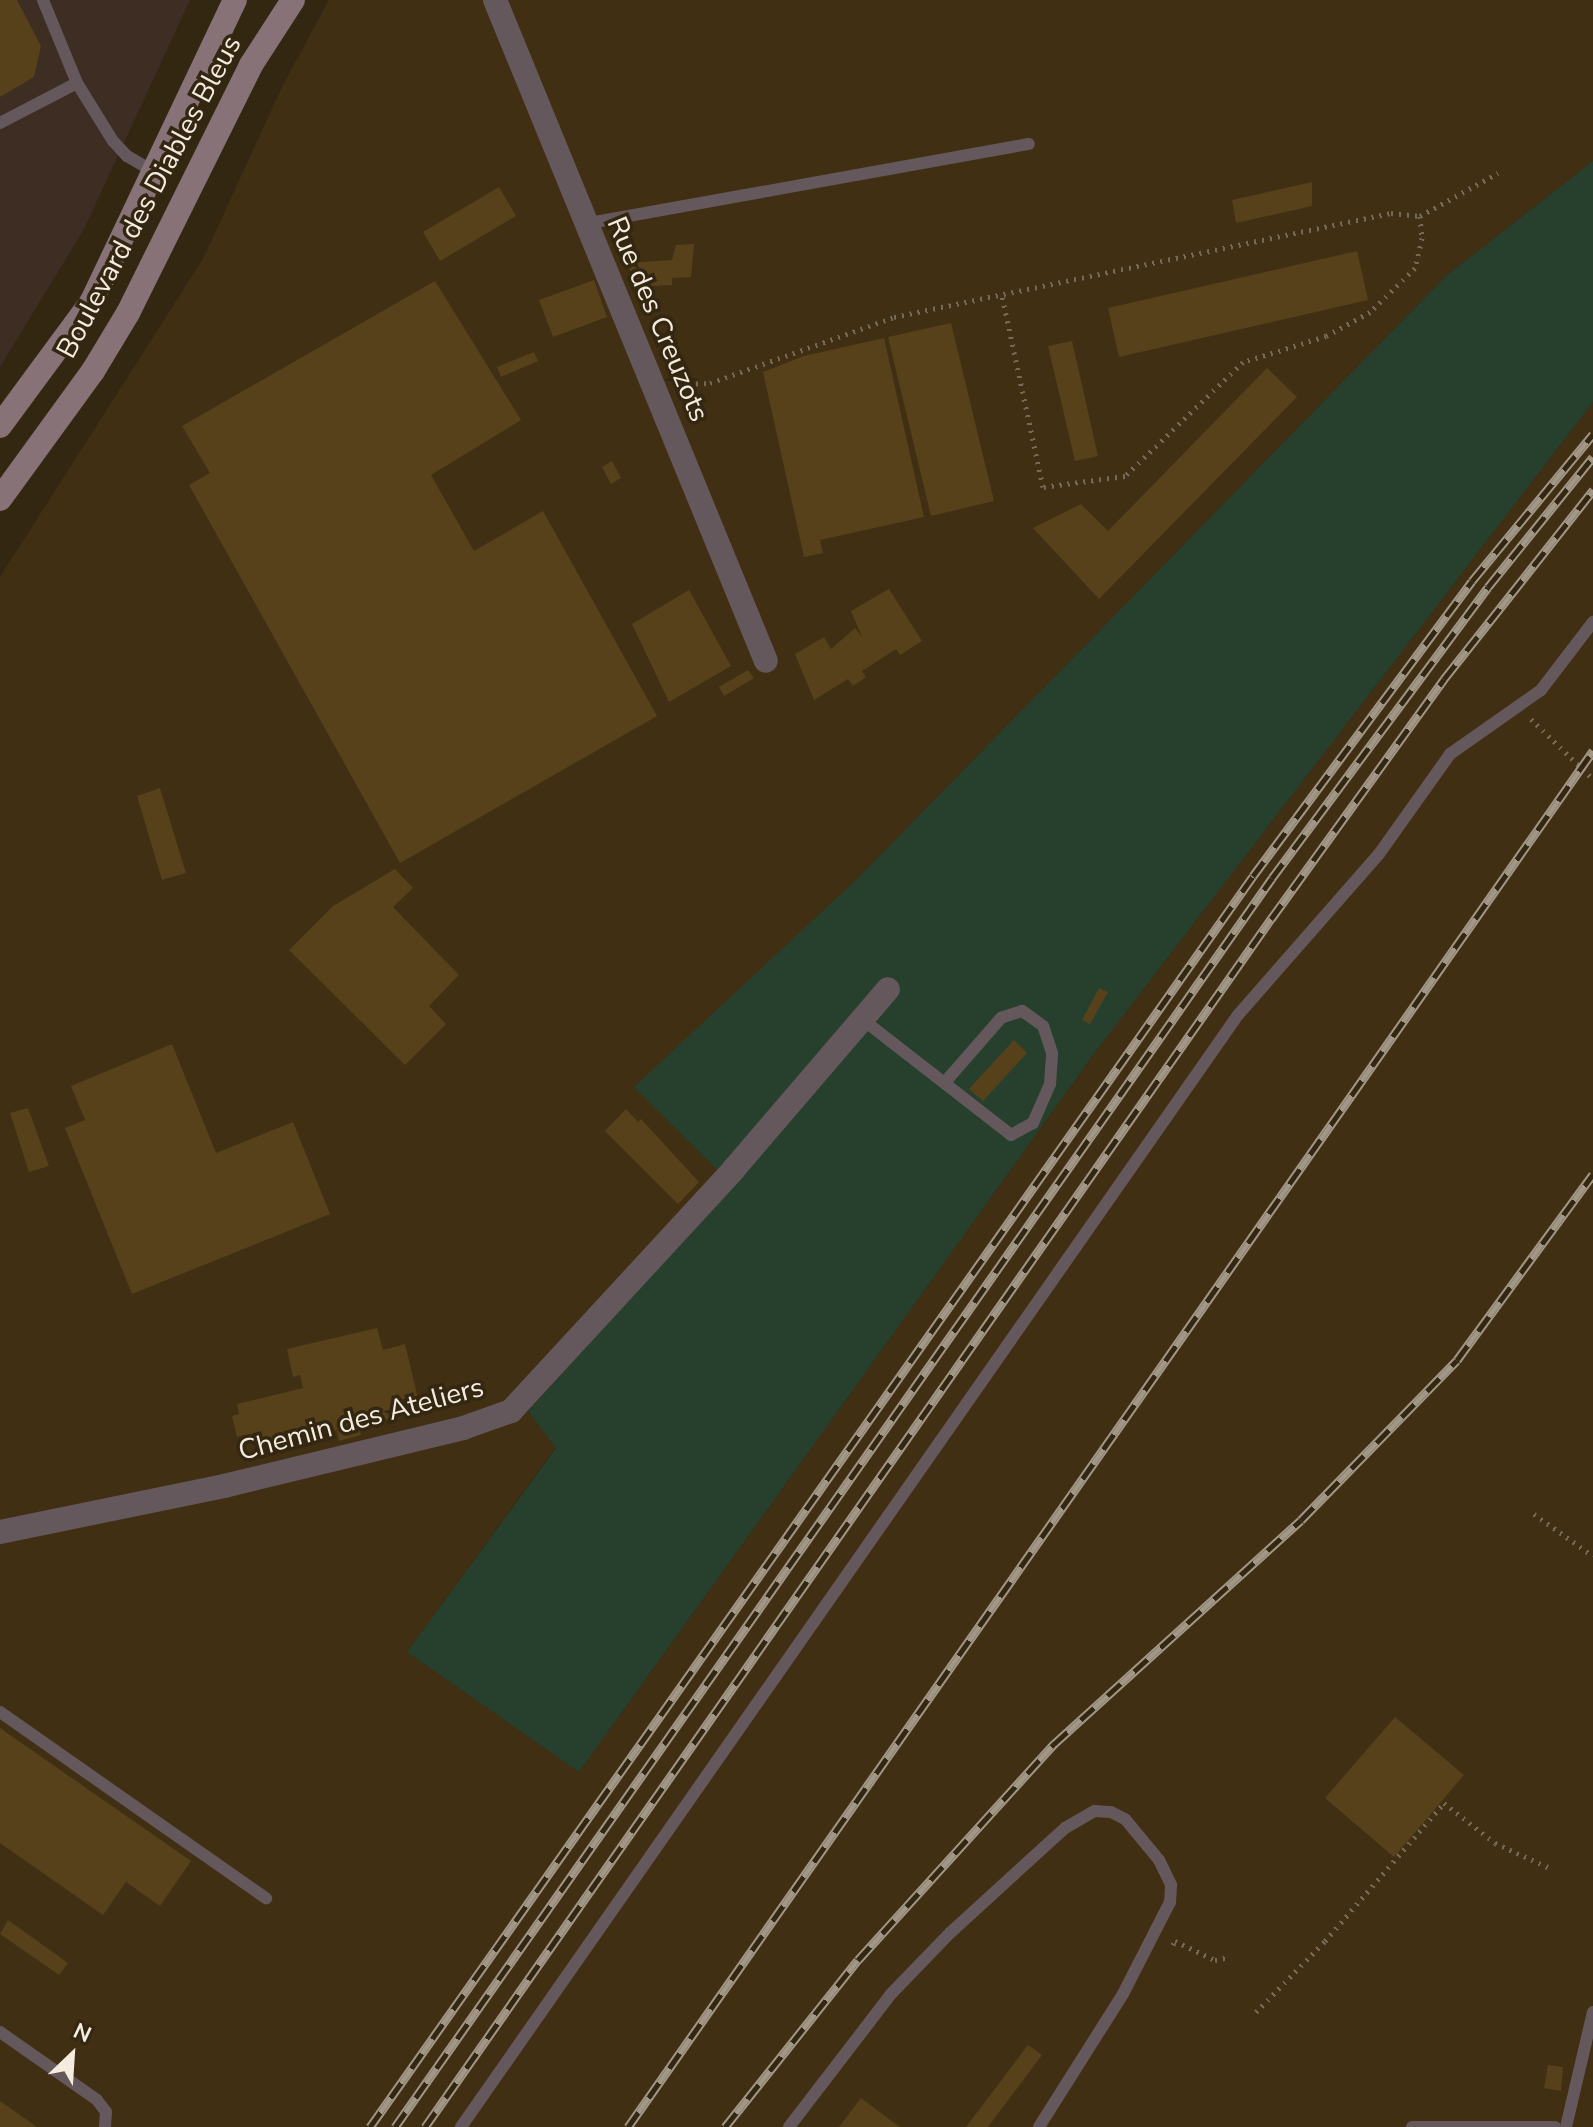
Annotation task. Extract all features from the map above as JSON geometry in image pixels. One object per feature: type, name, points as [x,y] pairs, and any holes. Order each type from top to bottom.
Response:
[{"type":"main road","name":"Boulevard des Diables Bleus","points":[[0,499],[121,325],[251,65],[293,0]]},
{"type":"main road","name":"Boulevard des Diables Bleus","points":[[0,426],[92,301],[233,2]]},
{"type":"street","name":"Rue des Creuzots","points":[[495,0],[584,224],[655,385],[766,661]]},
{"type":"street","name":"Chemin des Ateliers","points":[[0,1532],[224,1486],[463,1428],[511,1411],[733,1170],[888,989]]},
{"type":"lane","points":[[43,0],[77,83],[113,141],[155,172]]},
{"type":"lane","points":[[0,123],[77,83]]},
{"type":"lane","points":[[584,224],[1029,144]]},
{"type":"lane","points":[[461,2127],[1238,1015],[1379,854],[1450,754],[1521,704],[1559,672],[1593,622]]},
{"type":"lane","points":[[862,1019],[917,1065],[946,1081],[1011,1135],[1033,1123],[1050,1084],[1052,1053],[1043,1026],[1022,1011],[1001,1018],[946,1081]]},
{"type":"lane","points":[[0,1712],[266,1898]]},
{"type":"lane","points":[[789,2127],[891,1994],[1028,1858],[1095,1811],[1125,1819],[1168,1876],[1170,1902],[1143,1957],[1039,2127]]},
{"type":"lane","points":[[1566,2127],[1593,2012]]},
{"type":"lane","points":[[0,2032],[97,2100],[106,2112],[105,2127]]},
{"type":"lane","points":[[1412,2127],[1555,2127]]},
{"type":"path","points":[[655,385],[710,383],[894,317],[1391,213],[1420,216],[1498,173]]},
{"type":"path","points":[[1002,296],[1043,487],[1125,476],[1243,362],[1326,336],[1370,312],[1415,268],[1422,238],[1420,216]]},
{"type":"path","points":[[1521,704],[1536,728],[1593,779]]},
{"type":"path","points":[[1534,1514],[1593,1556]]},
{"type":"path","points":[[1256,2012],[1325,1941],[1444,1803],[1481,1835],[1552,1869]]},
{"type":"path","points":[[1143,1957],[1162,1966],[1175,1941],[1215,1960],[1229,1957]]},
{"type":"shaded area","points":[[0,0],[190,0],[84,229],[0,367]]},
{"type":"shaded area","points":[[329,0],[1593,0],[1593,161],[1446,276],[857,879],[635,1087],[733,1186],[528,1411],[556,1447],[407,1652],[579,1772],[1093,1055],[1593,402],[1593,2127],[0,2127],[0,577],[203,259],[283,85]]},
{"type":"green space","points":[[1593,161],[1593,402],[1093,1055],[579,1772],[407,1652],[556,1448],[528,1411],[733,1186],[634,1087],[857,879],[1446,276]]},
{"type":"building","points":[[0,0],[17,0],[41,46],[34,77],[0,97]]},
{"type":"building","points":[[1312,182],[1312,206],[1236,223],[1232,200]]},
{"type":"building","points":[[499,187],[516,216],[440,261],[423,232]]},
{"type":"building","points":[[694,244],[691,277],[672,278],[672,285],[637,287],[627,263],[672,260],[676,245]]},
{"type":"building","points":[[1357,251],[1368,300],[1119,357],[1108,308]]},
{"type":"building","points":[[594,280],[607,317],[553,337],[539,300]]},
{"type":"building","points":[[435,281],[521,420],[431,475],[474,551],[543,511],[657,716],[400,863],[189,485],[210,473],[182,426]]},
{"type":"building","points":[[951,323],[994,501],[931,516],[888,337]]},
{"type":"building","points":[[884,338],[924,517],[820,540],[823,553],[804,557],[763,372],[804,356]]},
{"type":"building","points":[[1072,341],[1098,456],[1075,461],[1048,346]]},
{"type":"building","points":[[534,352],[538,361],[501,377],[497,367]]},
{"type":"building","points":[[1267,368],[1297,397],[1099,599],[1033,528],[1081,504],[1108,531]]},
{"type":"building","points":[[612,461],[621,478],[611,484],[602,467]]},
{"type":"building","points":[[889,589],[922,641],[900,655],[896,649],[862,671],[866,677],[853,686],[848,679],[814,700],[795,654],[824,637],[831,649],[855,628],[862,637],[851,611]]},
{"type":"building","points":[[689,590],[731,666],[669,702],[632,624]]},
{"type":"building","points":[[748,670],[754,678],[724,696],[719,687]]},
{"type":"building","points":[[160,788],[186,873],[162,880],[137,796]]},
{"type":"building","points":[[395,869],[413,888],[393,907],[459,975],[429,1006],[446,1024],[405,1065],[289,950],[333,906]]},
{"type":"building","points":[[1099,988],[1108,992],[1090,1024],[1082,1020]]},
{"type":"building","points":[[1014,1040],[1027,1053],[983,1101],[969,1089]]},
{"type":"building","points":[[172,1044],[216,1153],[293,1122],[330,1214],[132,1294],[65,1128],[85,1120],[71,1086]]},
{"type":"building","points":[[28,1108],[49,1166],[29,1172],[10,1113]]},
{"type":"building","points":[[626,1109],[638,1122],[641,1119],[699,1182],[678,1204],[605,1131]]},
{"type":"building","points":[[377,1328],[383,1350],[405,1344],[421,1411],[359,1426],[361,1435],[339,1441],[337,1430],[323,1434],[321,1426],[246,1444],[244,1435],[237,1437],[232,1416],[239,1414],[237,1404],[303,1388],[300,1375],[293,1377],[287,1349]]},
{"type":"building","points":[[1395,1717],[1464,1775],[1394,1857],[1325,1798]]},
{"type":"building","points":[[0,1728],[191,1861],[160,1906],[126,1882],[103,1915],[0,1843]]},
{"type":"building","points":[[8,1920],[68,1963],[59,1975],[0,1934]]},
{"type":"building","points":[[1028,2045],[1042,2055],[988,2127],[966,2127]]},
{"type":"building","points":[[1548,2065],[1563,2067],[1561,2091],[1544,2088]]},
{"type":"building","points":[[861,2098],[881,2113],[900,2127],[839,2127]]},
{"type":"building","points":[[0,2101],[37,2127],[0,2127]]},
{"type":"railway","points":[[370,2127],[1253,876],[1472,581],[1593,434]]},
{"type":"railway","points":[[395,2127],[1272,878],[1488,587],[1593,457]]},
{"type":"railway","points":[[425,2127],[1271,919],[1444,679],[1593,490]]},
{"type":"railway","points":[[628,2127],[1593,751]]},
{"type":"railway","points":[[725,2127],[858,1960],[1054,1744],[1301,1520],[1457,1360],[1593,1174]]}]
